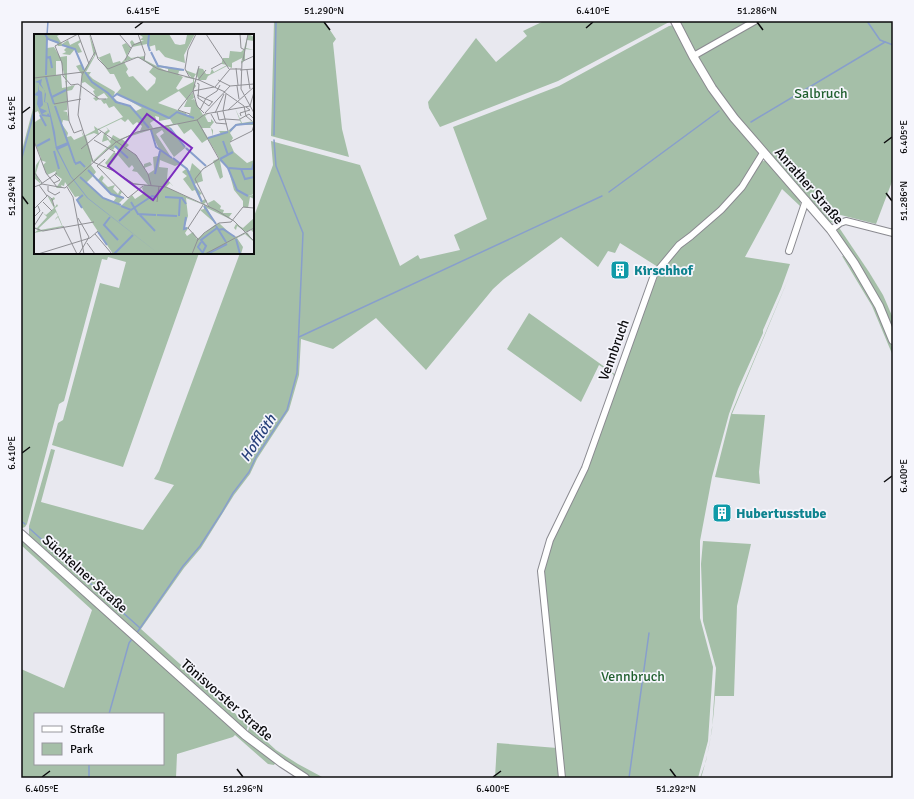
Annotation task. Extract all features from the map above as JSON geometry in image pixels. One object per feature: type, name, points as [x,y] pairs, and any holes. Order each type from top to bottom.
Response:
[{"type":"main road","name":"Anrather Straße","points":[[675,21],[692,56],[712,88],[734,118],[831,230],[854,263],[879,306],[893,340]]},
{"type":"main road","name":"Süchtelner Straße","points":[[21,534],[134,635]]},
{"type":"main road","name":"Tönisvorster Straße","points":[[134,635],[259,746],[305,778]]},
{"type":"street","points":[[692,56],[755,21]]},
{"type":"street","name":"Vennbruch","points":[[562,778],[541,571],[550,540],[585,468],[654,275],[679,245],[721,210],[742,186],[763,153]]},
{"type":"street","points":[[789,252],[806,200]]},
{"type":"street","points":[[831,230],[840,223],[846,221],[893,233]]},
{"type":"green space","points":[[274,21],[324,21],[336,39],[333,43],[342,129],[349,157],[271,136]]},
{"type":"green space","points":[[544,21],[671,21],[558,81],[440,127],[429,108],[428,102],[476,38],[496,62],[527,36],[523,31]]},
{"type":"green space","name":"Salbruch","points":[[679,21],[893,21],[893,179],[876,224],[829,212],[816,197],[815,198],[836,223],[828,222],[754,138],[717,89],[698,59],[699,56],[697,52],[694,50]]},
{"type":"green space","points":[[674,25],[758,151],[758,155],[754,162],[768,162],[801,200],[800,206],[782,189],[745,257],[790,264],[729,414],[712,477],[700,541],[700,618],[713,667],[708,741],[698,778],[565,778],[542,573],[552,541],[563,517],[658,275],[658,267],[620,243],[615,253],[608,251],[598,267],[561,237],[504,279],[493,289],[426,370],[376,318],[333,349],[301,339],[299,375],[289,410],[257,459],[250,474],[234,495],[201,548],[184,568],[141,629],[248,725],[246,732],[276,762],[274,765],[268,764],[235,735],[233,737],[177,754],[176,778],[21,778],[21,669],[64,688],[92,610],[21,545],[21,538],[135,632],[29,535],[29,526],[51,449],[55,450],[41,502],[143,530],[174,485],[154,479],[159,471],[240,254],[254,254],[254,216],[273,165],[271,141],[360,165],[400,266],[418,255],[420,259],[460,250],[454,235],[487,219],[453,127],[559,86],[669,26]]},
{"type":"green space","points":[[34,105],[34,254],[199,254],[123,467],[52,445],[58,423],[63,420],[100,283],[119,288],[126,262],[108,257],[107,260],[102,259],[64,401],[59,404],[27,524],[22,528],[21,154]]},
{"type":"green space","points":[[838,226],[883,295],[893,318],[893,333],[837,233]]},
{"type":"green space","points":[[842,256],[848,257],[876,305],[892,345],[893,356],[872,306]]},
{"type":"green space","points":[[789,277],[732,414],[765,415],[759,472],[760,484],[715,477],[731,414]]},
{"type":"green space","points":[[529,313],[616,375],[615,379],[613,374],[599,365],[581,402],[507,349]]},
{"type":"green space","points":[[703,541],[751,544],[737,606],[734,696],[715,696],[712,726],[716,668],[703,621],[701,564]]},
{"type":"green space","points":[[250,726],[276,750],[324,778],[310,778],[298,771],[247,733]]},
{"type":"green space","points":[[497,743],[557,748],[560,778],[495,778]]},
{"type":"waterway","points":[[47,34],[48,21]]},
{"type":"waterway","name":"Hofflöth","points":[[274,135],[276,21]]},
{"type":"waterway","points":[[867,21],[880,40],[893,45]]},
{"type":"waterway","points":[[751,122],[885,42]]},
{"type":"waterway","points":[[609,192],[719,111]]},
{"type":"waterway","points":[[21,161],[34,112]]},
{"type":"waterway","name":"Hofflöth","points":[[136,634],[183,566],[200,546],[233,493],[249,472],[256,457],[287,410],[297,373],[303,233],[276,166],[274,140]]},
{"type":"waterway","points":[[299,337],[602,196]]},
{"type":"waterway","points":[[21,521],[25,524]]},
{"type":"waterway","points":[[30,529],[140,628]]},
{"type":"waterway","points":[[629,778],[649,633]]},
{"type":"waterway","name":"Hofflöth","points":[[109,713],[129,643],[132,639]]},
{"type":"waterway","name":"Hofflöth","points":[[89,765],[89,778]]},
{"type":"place","name":"Kirschhof","points":[[620,270]]},
{"type":"place","name":"Hubertusstube","points":[[722,513]]}]
